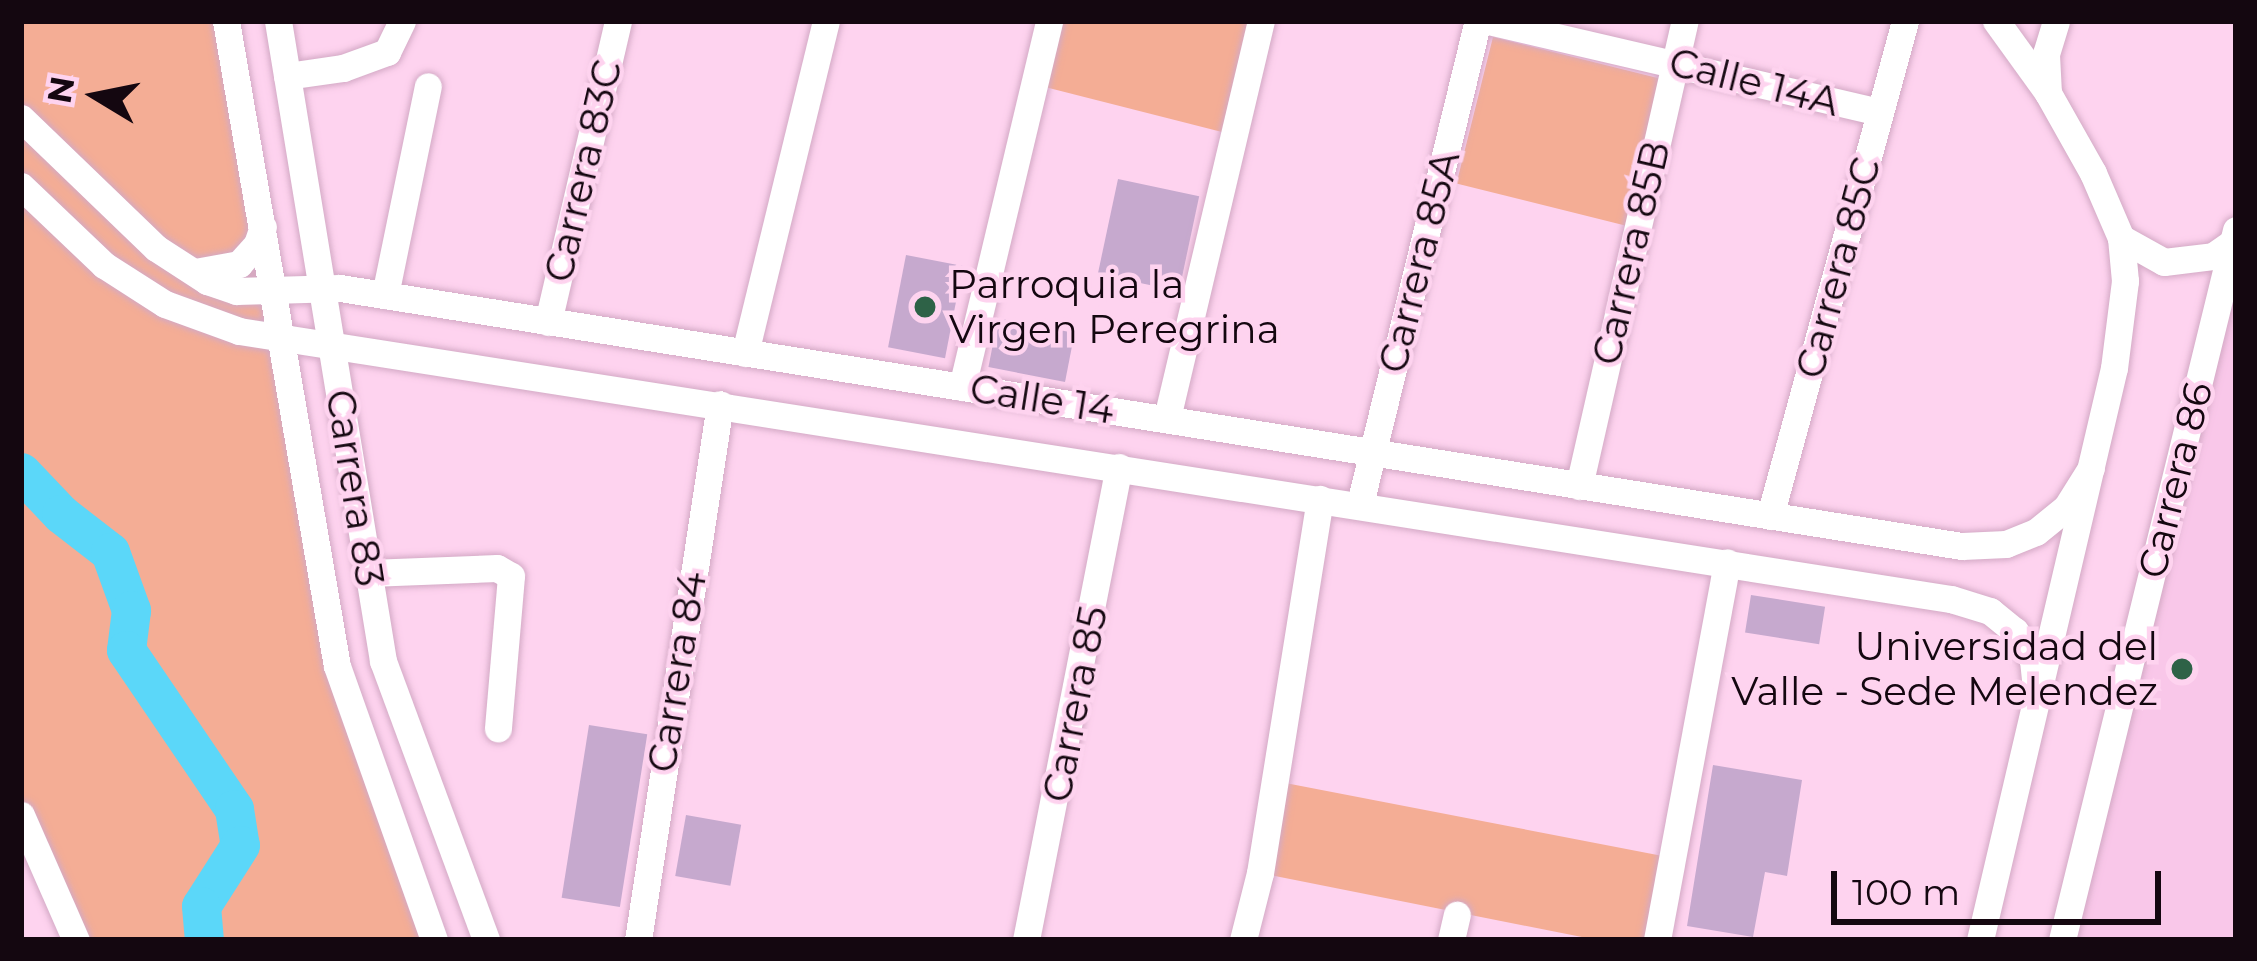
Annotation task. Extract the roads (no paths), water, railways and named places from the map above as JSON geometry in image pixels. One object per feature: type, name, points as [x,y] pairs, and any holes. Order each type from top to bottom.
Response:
[{"type":"street","name":"Carrera 83","points":[[226,21],[328,622],[349,708],[434,940]]},
{"type":"street","name":"Carrera 83","points":[[278,21],[392,696],[486,940]]},
{"type":"street","points":[[287,76],[343,68],[387,52],[402,21]]},
{"type":"street","name":"Carrera 83C","points":[[548,322],[618,21]]},
{"type":"street","points":[[745,352],[826,21]]},
{"type":"street","points":[[962,387],[1049,21]]},
{"type":"street","points":[[1167,418],[1261,21]]},
{"type":"street","name":"Carrera 85A","points":[[1360,503],[1478,21]]},
{"type":"street","name":"Calle 14A","points":[[1488,21],[1880,112]]},
{"type":"street","name":"Carrera 85B","points":[[1579,485],[1684,21]]},
{"type":"street","name":"Carrera 85C","points":[[1770,515],[1905,21]]},
{"type":"street","points":[[1980,940],[2123,323],[2121,238],[2048,93],[1996,21]]},
{"type":"street","points":[[2048,93],[2046,54],[2056,21]]},
{"type":"street","points":[[385,296],[428,86]]},
{"type":"street","name":"Calle 14","points":[[21,118],[144,236],[192,272],[236,291],[324,288],[385,296],[1962,546],[2006,544],[2036,532],[2066,508],[2091,468]]},
{"type":"street","name":"Calle 14","points":[[21,186],[104,265],[165,304],[224,327],[1951,599],[1990,611],[2015,631],[2033,660],[2037,697]]},
{"type":"street","points":[[192,272],[239,264],[257,244],[263,227]]},
{"type":"street","points":[[2121,238],[2164,262],[2212,256],[2235,236]]},
{"type":"street","name":"Carrera 86","points":[[2062,940],[2224,326],[2235,236]]},
{"type":"street","name":"Carrera 84","points":[[638,940],[720,404]]},
{"type":"street","name":"Carrera 85","points":[[1026,940],[1119,467]]},
{"type":"street","points":[[1243,940],[1260,873],[1320,499]]},
{"type":"street","points":[[1657,940],[1727,562]]},
{"type":"street","points":[[369,574],[497,568],[511,577],[497,728]]},
{"type":"street","points":[[328,622],[343,642],[358,644],[371,635],[376,617]]},
{"type":"street","points":[[349,708],[352,688],[364,679],[378,680],[392,696]]},
{"type":"street","points":[[21,814],[76,940]]},
{"type":"waterway","points":[[21,472],[61,514],[110,552],[131,610],[126,650],[234,809],[240,845],[201,906],[204,940]]},
{"type":"place","name":"Parroquia la Virgen Peregrina","points":[[925,307]]},
{"type":"place","name":"Universidad del Valle - Sede Melendez","points":[[2182,669]]}]
